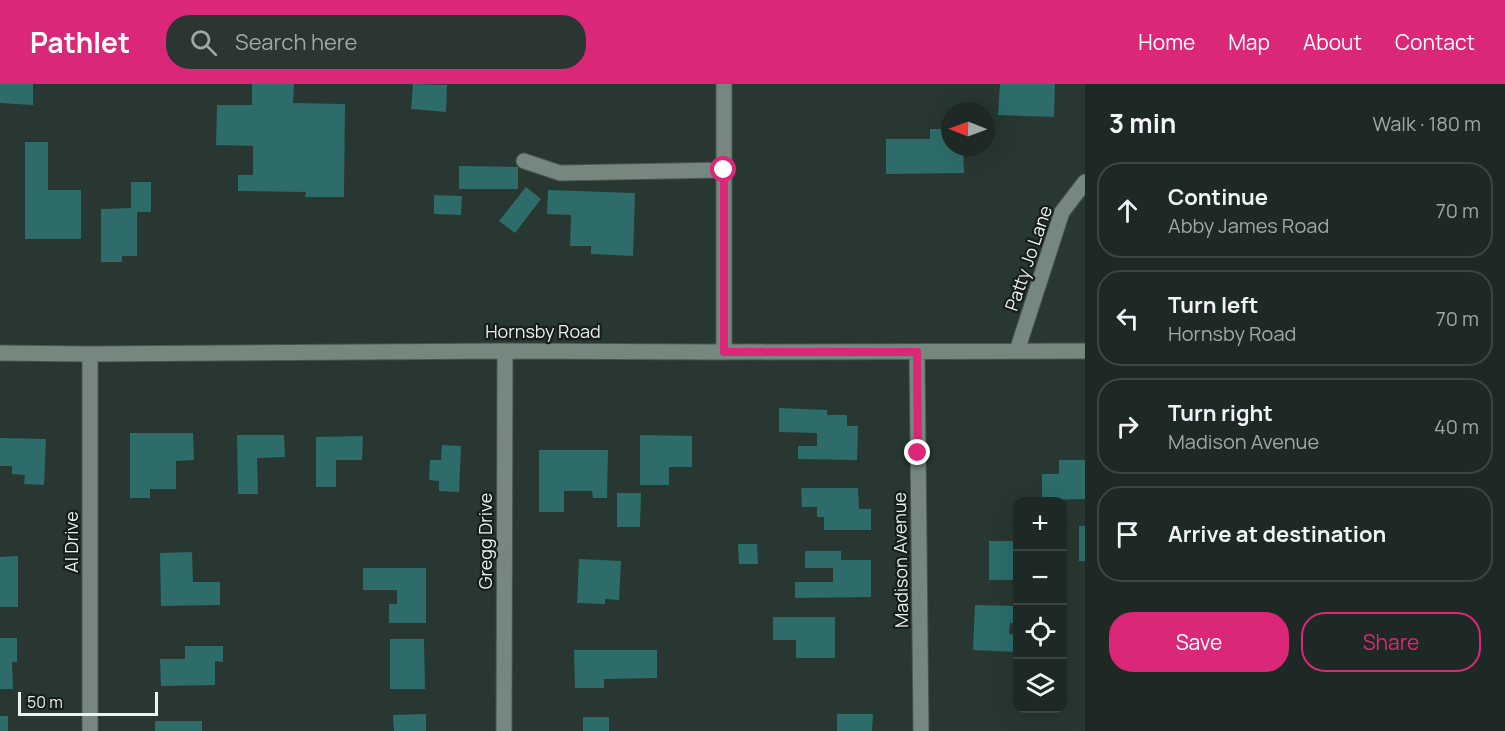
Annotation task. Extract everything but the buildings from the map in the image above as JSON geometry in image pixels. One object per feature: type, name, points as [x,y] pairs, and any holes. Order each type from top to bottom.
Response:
[{"type":"street","points":[[724,84],[724,352]]},
{"type":"street","points":[[524,161],[560,172],[724,170]]},
{"type":"street","name":"Patty Jo Lane","points":[[1017,351],[1062,212],[1085,182]]},
{"type":"street","name":"Gregg Drive","points":[[504,731],[505,351]]},
{"type":"street","name":"Hornsby Road","points":[[0,353],[1085,351]]},
{"type":"street","name":"Madison Avenue","points":[[917,352],[921,731]]},
{"type":"street","name":"Al Drive","points":[[90,354],[90,731]]},
{"type":"route","points":[[724,170],[724,352],[917,352],[918,453]]}]
